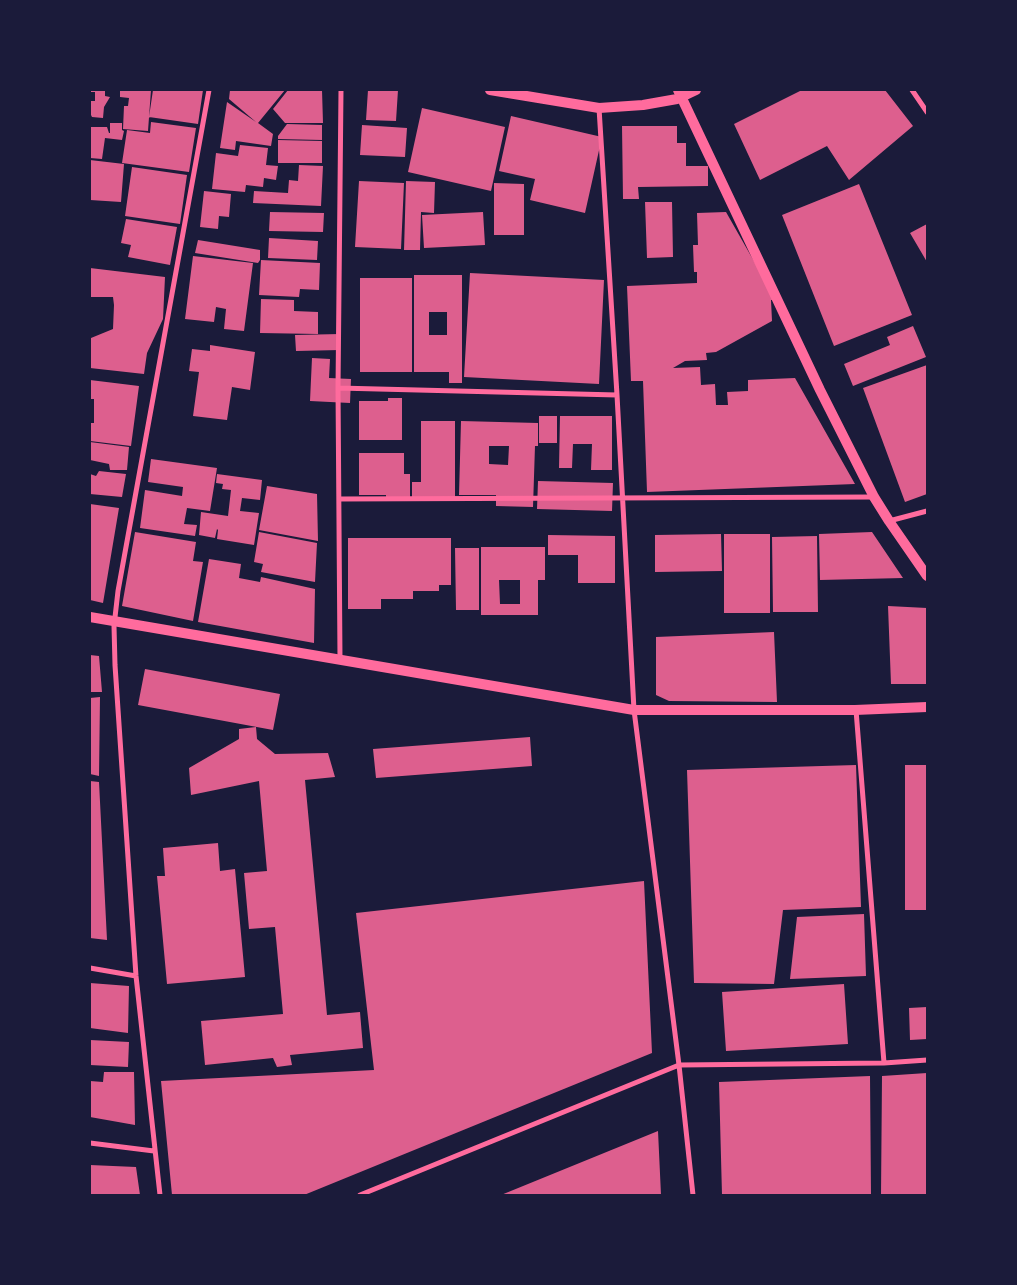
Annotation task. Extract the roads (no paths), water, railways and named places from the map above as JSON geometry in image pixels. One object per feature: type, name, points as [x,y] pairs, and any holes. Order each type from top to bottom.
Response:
[{"type":"main road","points":[[490,90],[598,108],[643,105],[696,90]]},
{"type":"main road","points":[[680,93],[820,390],[874,497],[927,576]]},
{"type":"main road","points":[[90,618],[634,710],[856,710],[927,706]]},
{"type":"street","points":[[160,1195],[136,976],[115,622],[118,591],[210,90]]},
{"type":"street","points":[[340,660],[338,388],[341,90]]},
{"type":"street","points":[[912,90],[927,112]]},
{"type":"street","points":[[598,108],[617,395],[634,710],[679,1065],[693,1195]]},
{"type":"street","points":[[338,388],[617,395]]},
{"type":"street","points":[[339,499],[874,497]]},
{"type":"street","points":[[889,521],[927,511]]},
{"type":"street","points":[[856,710],[884,1063]]},
{"type":"street","points":[[90,968],[136,976]]},
{"type":"street","points":[[360,1195],[679,1065],[884,1063],[927,1060]]},
{"type":"street","points":[[90,1143],[154,1151]]}]
